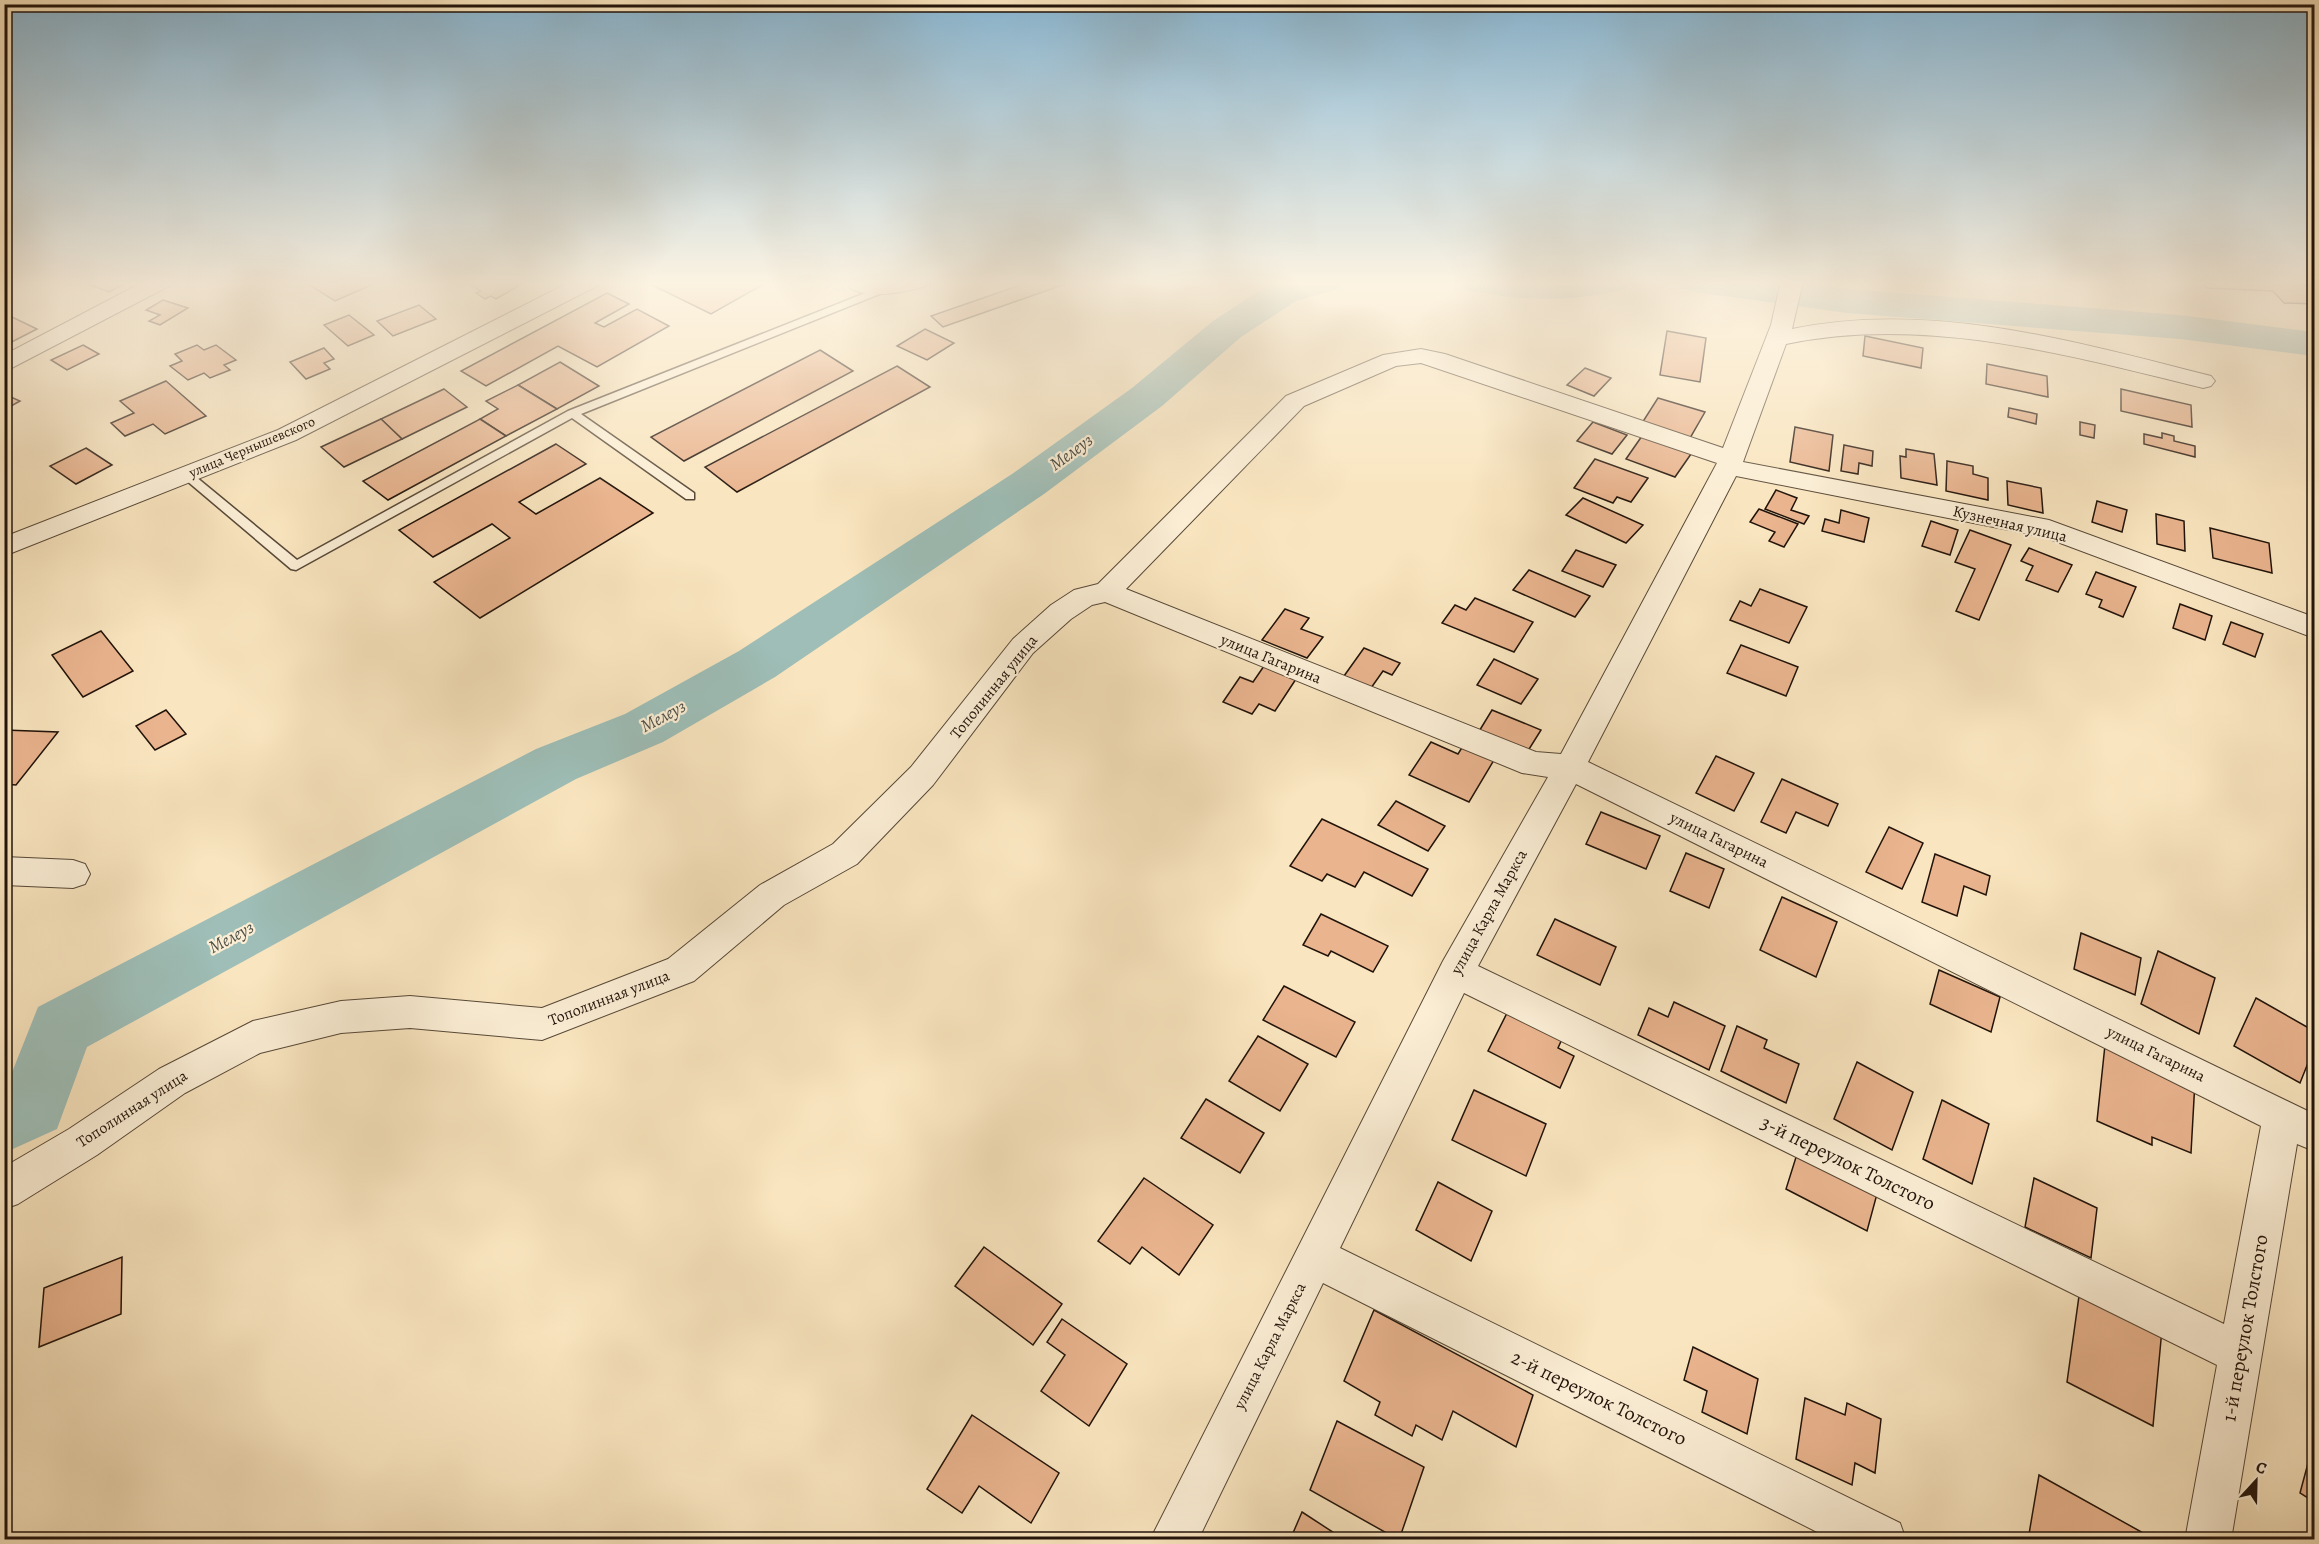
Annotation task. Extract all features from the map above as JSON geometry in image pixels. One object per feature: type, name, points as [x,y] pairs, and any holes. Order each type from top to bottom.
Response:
[{"type":"street","points":[[4,365],[26,353]]},
{"type":"street","name":"улица Чернышевского","points":[[4,547],[287,435],[447,353]]},
{"type":"street","name":"улица Карла Маркса","points":[[1173,1539],[1455,972],[1570,767],[1730,463],[1771,353]]},
{"type":"street","points":[[2088,353],[2203,381]]},
{"type":"street","name":"Кузнечная улица","points":[[1107,592],[1295,401],[1391,360],[1421,356],[1437,359],[1730,463],[2049,529],[2314,628]]},
{"type":"street","name":"улица Гагарина","points":[[1107,592],[1533,764],[1570,767],[2298,1125]]},
{"type":"street","name":"Тополинная улица","points":[[4,1190],[83,1142],[172,1081],[253,1038],[341,1017],[410,1012],[542,1024],[681,970],[772,895],[845,854],[922,776],[1023,646],[1060,612],[1084,597],[1107,592]]},
{"type":"street","points":[[4,871],[74,874]]},
{"type":"street","name":"3-й переулок Толстого","points":[[1455,972],[2240,1354]]},
{"type":"street","name":"1-й переулок Толстого","points":[[2208,1539],[2240,1354],[2298,1125]]},
{"type":"street","name":"2-й переулок Толстого","points":[[1314,1257],[1883,1539]]},
{"type":"lane","points":[[186,475],[296,566],[572,413],[722,353]]},
{"type":"lane","points":[[572,413],[690,496]]},
{"type":"building","points":[[66,353],[99,354],[67,370],[51,360]]},
{"type":"building","points":[[227,353],[236,360],[224,365],[230,370],[210,378],[204,373],[188,380],[170,366],[182,361],[175,354]]},
{"type":"building","points":[[312,353],[329,353],[334,359],[324,363],[330,369],[306,379],[290,362]]},
{"type":"building","points":[[495,353],[545,353],[486,386],[461,371]]},
{"type":"building","points":[[571,353],[621,353],[597,367]]},
{"type":"building","points":[[814,353],[825,353],[853,371],[684,461],[651,437]]},
{"type":"building","points":[[912,353],[938,353],[927,360]]},
{"type":"building","points":[[1663,353],[1704,353],[1700,382],[1660,375]]},
{"type":"building","points":[[1863,353],[1922,353],[1921,368],[1863,356]]},
{"type":"building","points":[[560,362],[599,386],[557,409],[518,385]]},
{"type":"building","points":[[1987,364],[2047,376],[2048,397],[1986,384]]},
{"type":"building","points":[[897,366],[930,387],[737,492],[705,467]]},
{"type":"building","points":[[1585,368],[1611,378],[1594,396],[1567,385]]},
{"type":"building","points":[[166,381],[206,416],[165,434],[153,424],[125,436],[111,423],[134,413],[120,401]]},
{"type":"building","points":[[518,385],[557,409],[506,436],[480,419],[498,409],[486,401]]},
{"type":"building","points":[[444,389],[467,407],[402,439],[381,419]]},
{"type":"building","points":[[2121,389],[2191,405],[2192,427],[2121,411]]},
{"type":"building","points":[[4,394],[20,401],[4,410]]},
{"type":"building","points":[[1658,398],[1705,412],[1690,438],[1642,423]]},
{"type":"building","points":[[2009,408],[2037,414],[2036,424],[2008,417]]},
{"type":"building","points":[[381,419],[402,439],[344,467],[321,447]]},
{"type":"building","points":[[480,419],[506,436],[388,500],[363,481]]},
{"type":"building","points":[[1593,422],[1627,435],[1612,454],[1577,441]]},
{"type":"building","points":[[2080,422],[2095,425],[2094,438],[2080,435]]},
{"type":"building","points":[[1795,427],[1833,435],[1829,471],[1790,462]]},
{"type":"building","points":[[2162,433],[2174,436],[2174,441],[2195,446],[2195,457],[2144,444],[2144,434],[2162,438]]},
{"type":"building","points":[[1642,436],[1691,454],[1675,477],[1626,459]]},
{"type":"building","points":[[556,444],[586,464],[519,502],[536,514],[600,478],[653,513],[480,618],[434,582],[510,538],[492,524],[433,557],[399,530]]},
{"type":"building","points":[[1844,445],[1873,451],[1872,466],[1859,463],[1858,474],[1841,471]]},
{"type":"building","points":[[86,448],[112,465],[76,484],[50,466]]},
{"type":"building","points":[[1906,449],[1934,454],[1937,485],[1901,478],[1900,456],[1906,457]]},
{"type":"building","points":[[1595,459],[1648,478],[1631,502],[1617,497],[1613,503],[1574,488]]},
{"type":"building","points":[[1947,461],[1973,466],[1973,474],[1988,478],[1988,500],[1946,491]]},
{"type":"building","points":[[2007,481],[2041,488],[2043,513],[2008,505]]},
{"type":"building","points":[[1776,490],[1797,498],[1791,510],[1809,516],[1804,524],[1765,509]]},
{"type":"building","points":[[1583,498],[1643,525],[1626,543],[1566,515]]},
{"type":"building","points":[[2097,501],[2127,510],[2122,532],[2092,522]]},
{"type":"building","points":[[1759,509],[1798,524],[1784,547],[1769,541],[1775,532],[1750,522]]},
{"type":"building","points":[[1841,510],[1869,518],[1864,542],[1822,531],[1825,519],[1839,523]]},
{"type":"building","points":[[2156,514],[2184,521],[2185,551],[2157,544]]},
{"type":"building","points":[[1931,521],[1958,530],[1950,555],[1922,546]]},
{"type":"building","points":[[2210,528],[2269,543],[2272,573],[2213,558]]},
{"type":"building","points":[[1970,530],[2011,545],[1979,620],[1956,611],[1975,569],[1955,562]]},
{"type":"building","points":[[2029,548],[2072,565],[2058,592],[2026,580],[2033,566],[2021,561]]},
{"type":"building","points":[[1576,550],[1616,565],[1603,587],[1562,571]]},
{"type":"building","points":[[1529,570],[1590,596],[1575,617],[1513,590]]},
{"type":"building","points":[[2096,572],[2136,587],[2123,617],[2099,607],[2102,600],[2086,594]]},
{"type":"building","points":[[1760,589],[1807,607],[1789,643],[1730,620],[1740,601],[1751,606]]},
{"type":"building","points":[[1475,598],[1533,622],[1514,652],[1442,623],[1455,605],[1466,610]]},
{"type":"building","points":[[2180,604],[2212,616],[2205,640],[2173,628]]},
{"type":"building","points":[[1285,609],[1309,618],[1301,629],[1323,637],[1307,658],[1262,640]]},
{"type":"building","points":[[2231,622],[2263,634],[2255,657],[2223,644]]},
{"type":"building","points":[[101,631],[133,671],[83,697],[52,655]]},
{"type":"building","points":[[1741,645],[1798,667],[1786,696],[1727,673]]},
{"type":"building","points":[[1364,648],[1400,663],[1392,675],[1383,671],[1371,688],[1344,676]]},
{"type":"building","points":[[1494,659],[1538,679],[1521,704],[1477,685]]},
{"type":"building","points":[[1264,666],[1296,679],[1275,711],[1259,704],[1252,714],[1223,702],[1240,677],[1253,682]]},
{"type":"building","points":[[166,710],[186,734],[155,750],[136,726]]},
{"type":"building","points":[[1492,710],[1541,730],[1526,754],[1478,733]]},
{"type":"building","points":[[4,730],[58,732],[16,785],[4,784]]},
{"type":"building","points":[[1431,742],[1458,754],[1463,746],[1494,760],[1469,802],[1409,775]]},
{"type":"building","points":[[1716,756],[1754,773],[1734,811],[1696,793]]},
{"type":"building","points":[[1782,779],[1838,804],[1828,826],[1796,812],[1786,833],[1761,822]]},
{"type":"building","points":[[1396,801],[1445,826],[1428,851],[1378,825]]},
{"type":"building","points":[[1601,812],[1660,836],[1646,869],[1586,844]]},
{"type":"building","points":[[1322,819],[1428,869],[1412,896],[1364,872],[1355,887],[1327,874],[1322,881],[1290,866]]},
{"type":"building","points":[[1889,827],[1923,843],[1902,889],[1866,872]]},
{"type":"building","points":[[1686,853],[1724,869],[1709,908],[1670,891]]},
{"type":"building","points":[[1935,854],[1990,876],[1986,895],[1964,886],[1957,916],[1922,902]]},
{"type":"building","points":[[1782,897],[1837,922],[1816,977],[1760,950]]},
{"type":"building","points":[[1321,914],[1388,946],[1373,972],[1331,951],[1328,956],[1303,945]]},
{"type":"building","points":[[1555,919],[1616,947],[1600,985],[1537,955]]},
{"type":"building","points":[[2081,933],[2141,958],[2135,995],[2074,969]]},
{"type":"building","points":[[2158,951],[2215,978],[2199,1034],[2141,1004]]},
{"type":"building","points":[[1939,970],[2000,997],[1991,1032],[1930,1004]]},
{"type":"building","points":[[1284,986],[1355,1022],[1336,1057],[1263,1020]]},
{"type":"building","points":[[2256,998],[2314,1031],[2314,1048],[2300,1083],[2234,1046]]},
{"type":"building","points":[[1674,1002],[1725,1026],[1709,1070],[1638,1035],[1649,1008],[1668,1017]]},
{"type":"building","points":[[1508,1011],[1562,1039],[1558,1048],[1574,1056],[1560,1088],[1488,1051]]},
{"type":"building","points":[[1737,1026],[1767,1040],[1764,1048],[1799,1064],[1786,1103],[1721,1071]]},
{"type":"building","points":[[1258,1036],[1308,1064],[1280,1111],[1229,1081]]},
{"type":"building","points":[[2105,1045],[2195,1081],[2191,1153],[2152,1137],[2152,1145],[2097,1121]]},
{"type":"building","points":[[1857,1062],[1913,1092],[1892,1150],[1834,1119]]},
{"type":"building","points":[[1474,1090],[1546,1124],[1526,1176],[1452,1140]]},
{"type":"building","points":[[1206,1099],[1264,1133],[1240,1173],[1181,1138]]},
{"type":"building","points":[[1942,1100],[1989,1124],[1972,1184],[1923,1159]]},
{"type":"building","points":[[1797,1154],[1877,1194],[1867,1231],[1786,1189]]},
{"type":"building","points":[[1144,1178],[1213,1225],[1179,1275],[1142,1247],[1130,1264],[1098,1241]]},
{"type":"building","points":[[2034,1178],[2097,1208],[2091,1258],[2025,1227]]},
{"type":"building","points":[[1438,1182],[1492,1211],[1471,1261],[1416,1230]]},
{"type":"building","points":[[984,1247],[1062,1304],[1033,1345],[955,1286]]},
{"type":"building","points":[[122,1257],[121,1314],[39,1347],[44,1288]]},
{"type":"building","points":[[2080,1289],[2162,1329],[2153,1426],[2067,1382]]},
{"type":"building","points":[[1374,1310],[1533,1395],[1516,1447],[1453,1411],[1442,1440],[1416,1425],[1412,1436],[1375,1415],[1380,1402],[1344,1381]]},
{"type":"building","points":[[1062,1319],[1127,1364],[1089,1426],[1041,1391],[1065,1355],[1047,1342]]},
{"type":"building","points":[[1693,1347],[1758,1379],[1747,1434],[1702,1412],[1707,1391],[1684,1380]]},
{"type":"building","points":[[1805,1398],[1845,1415],[1847,1403],[1881,1419],[1875,1473],[1855,1463],[1852,1485],[1796,1459]]},
{"type":"building","points":[[972,1415],[1059,1473],[1031,1523],[979,1486],[962,1513],[927,1489]]},
{"type":"building","points":[[1337,1421],[1424,1467],[1399,1540],[1310,1490]]},
{"type":"building","points":[[2311,1452],[2314,1455],[2314,1502],[2300,1493]]},
{"type":"building","points":[[2039,1475],[2145,1534],[2145,1540],[2028,1540]]},
{"type":"building","points":[[1302,1512],[1345,1540],[1290,1540]]},
{"type":"waterway","name":"Мелеуз","points":[[4,1121],[33,1107],[61,1028],[556,764],[644,728],[757,664],[1028,484],[1147,397],[1201,353]]}]
